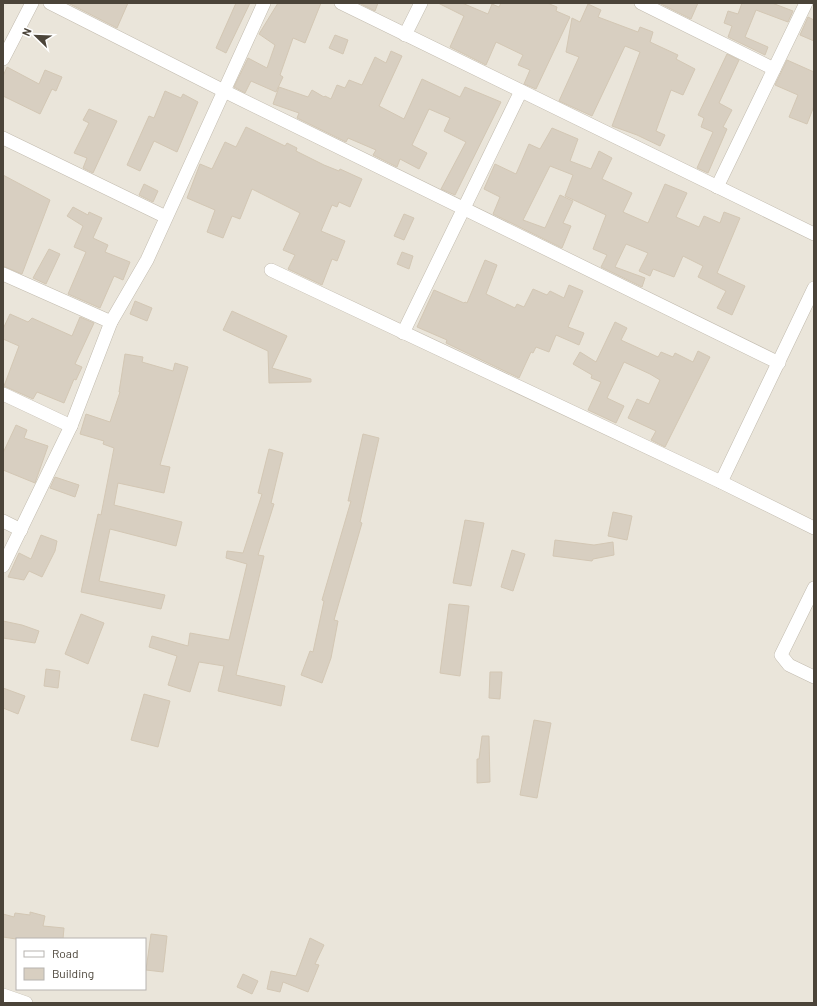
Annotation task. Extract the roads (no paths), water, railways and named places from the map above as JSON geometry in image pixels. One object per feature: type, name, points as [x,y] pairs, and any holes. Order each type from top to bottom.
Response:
[{"type":"street","points":[[3,59],[32,3]]},
{"type":"street","points":[[50,3],[224,91],[779,363]]},
{"type":"street","points":[[3,566],[71,426],[111,322],[147,260],[264,3]]},
{"type":"street","points":[[341,3],[814,234]]},
{"type":"street","points":[[405,35],[421,3]]},
{"type":"street","points":[[641,3],[774,69]]},
{"type":"street","points":[[717,187],[806,3]]},
{"type":"street","points":[[403,334],[521,90]]},
{"type":"street","points":[[3,138],[166,217]]},
{"type":"street","points":[[271,270],[403,334],[722,482],[814,528]]},
{"type":"street","points":[[3,274],[111,322]]},
{"type":"street","points":[[722,482],[814,288]]},
{"type":"street","points":[[3,394],[71,426]]},
{"type":"street","points":[[3,521],[21,530]]},
{"type":"street","points":[[814,588],[781,655],[789,665],[814,677]]},
{"type":"street","points":[[3,995],[26,1003]]}]
